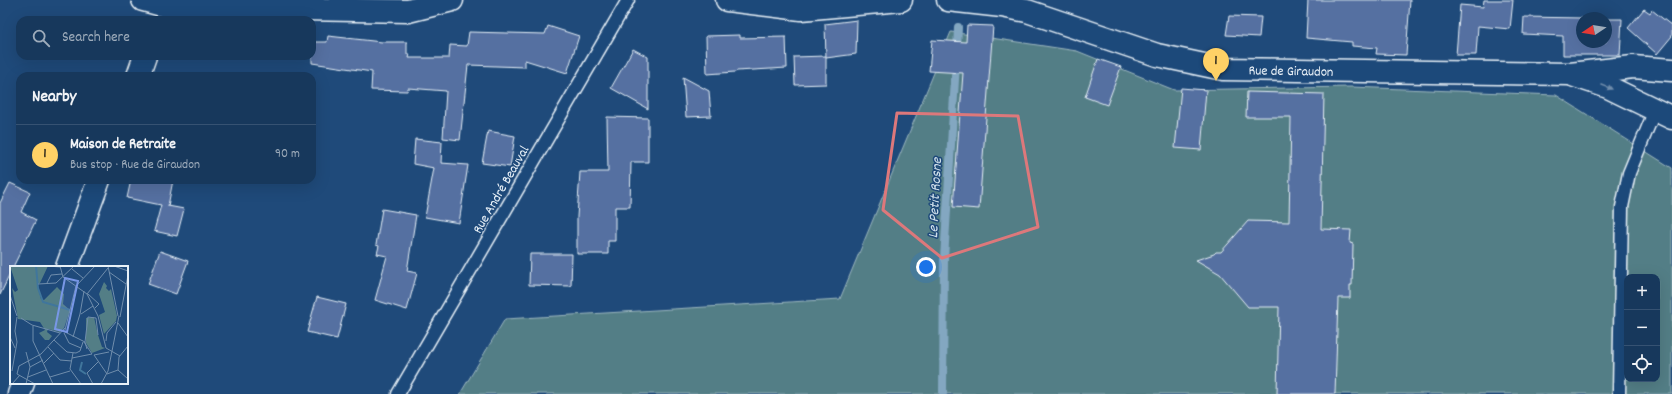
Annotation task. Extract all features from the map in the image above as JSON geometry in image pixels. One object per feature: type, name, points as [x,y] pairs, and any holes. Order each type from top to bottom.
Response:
[{"type":"street","points":[[144,0],[164,9],[408,11],[452,0]]},
{"type":"street","points":[[727,0],[801,9],[901,0]]},
{"type":"street","name":"Rue de Giraudon","points":[[948,0],[1002,6],[1027,11],[1157,55],[1222,69],[1570,74],[1633,67],[1672,70]]},
{"type":"street","points":[[140,72],[144,60]]},
{"type":"street","name":"Rue de Giraudon","points":[[1570,74],[1608,87],[1664,114]]},
{"type":"street","points":[[67,266],[98,184]]},
{"type":"street","points":[[19,394],[23,384]]},
{"type":"lane","name":"Rue André Beauval","points":[[398,394],[628,0]]},
{"type":"lane","points":[[1619,394],[1622,207],[1629,173],[1664,114]]},
{"type":"highlighted area","points":[[897,113],[1018,116],[1038,227],[942,258],[883,210]]},
{"type":"green space","points":[[951,32],[1077,51],[1174,90],[1351,87],[1556,95],[1672,168],[1672,394],[460,394],[505,319],[840,299]]},
{"type":"building","points":[[1308,0],[1410,0],[1406,55],[1376,54],[1377,48],[1352,46],[1352,42],[1306,38]]},
{"type":"building","points":[[1484,0],[1513,0],[1510,29],[1478,26],[1476,55],[1456,55],[1460,5],[1483,7]]},
{"type":"building","points":[[1644,9],[1650,13],[1652,10],[1672,26],[1672,36],[1657,54],[1628,28]]},
{"type":"building","points":[[1229,16],[1261,17],[1259,37],[1226,35]]},
{"type":"building","points":[[1524,17],[1576,18],[1576,48],[1612,48],[1612,19],[1622,19],[1620,55],[1563,55],[1563,36],[1523,34]]},
{"type":"building","points":[[857,20],[856,54],[826,58],[825,24]]},
{"type":"building","points":[[967,25],[993,26],[979,209],[953,207],[963,73],[929,71],[932,40],[966,42]]},
{"type":"building","points":[[548,26],[579,36],[567,73],[525,60],[525,67],[468,65],[460,140],[443,138],[446,91],[408,88],[407,91],[371,90],[372,72],[312,63],[312,60],[316,60],[316,42],[327,42],[328,36],[382,42],[407,42],[407,54],[410,54],[409,58],[449,58],[450,45],[467,46],[469,32],[545,34]]},
{"type":"building","points":[[740,35],[740,38],[786,37],[787,68],[707,74],[706,36]]},
{"type":"building","points":[[633,49],[648,57],[648,109],[611,88]]},
{"type":"building","points":[[826,56],[826,84],[795,85],[794,57]]},
{"type":"building","points":[[1098,59],[1121,67],[1107,105],[1085,97]]},
{"type":"building","points":[[683,77],[709,91],[711,116],[686,117]]},
{"type":"building","points":[[1181,88],[1206,90],[1201,150],[1175,148]]},
{"type":"building","points":[[1247,92],[1324,94],[1321,229],[1351,230],[1350,243],[1353,244],[1352,285],[1350,285],[1350,298],[1338,298],[1335,394],[1277,394],[1279,307],[1248,307],[1220,274],[1196,260],[1216,252],[1221,252],[1248,221],[1289,222],[1291,117],[1246,117]]},
{"type":"building","points":[[607,117],[648,118],[648,162],[631,162],[630,207],[615,207],[615,241],[608,241],[608,254],[577,254],[577,217],[580,172],[608,172]]},
{"type":"building","points":[[488,131],[515,136],[510,167],[482,163]]},
{"type":"building","points":[[415,139],[442,142],[441,163],[468,165],[459,223],[425,217],[434,168],[413,164]]},
{"type":"building","points":[[10,183],[30,192],[21,212],[36,220],[13,266],[10,266],[10,274],[0,295],[0,203]]},
{"type":"building","points":[[130,184],[172,184],[168,206],[184,209],[177,236],[154,231],[161,205],[127,198]]},
{"type":"building","points":[[382,209],[416,215],[407,271],[417,273],[407,310],[375,300],[387,256],[377,254],[379,246],[376,245]]},
{"type":"building","points":[[160,251],[188,261],[176,294],[148,284]]},
{"type":"building","points":[[530,254],[572,254],[571,286],[529,285]]},
{"type":"building","points":[[317,297],[346,304],[337,339],[307,332]]},
{"type":"waterway","name":"Le Petit Rosne","points":[[957,52],[958,27]]},
{"type":"waterway","name":"Le Petit Rosne","points":[[943,394],[944,259],[956,63]]},
{"type":"place","name":"Maison de Retraite","points":[[1216,81]]}]
